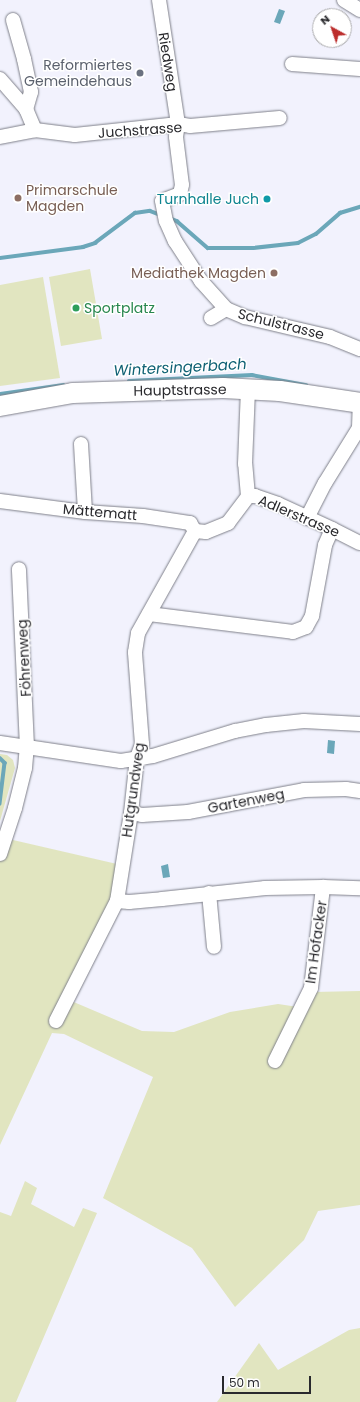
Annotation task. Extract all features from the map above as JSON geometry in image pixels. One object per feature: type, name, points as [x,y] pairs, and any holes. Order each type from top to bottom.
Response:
[{"type":"main road","name":"Hauptstrasse","points":[[0,406],[73,393],[170,389],[248,389],[280,391],[360,403]]},
{"type":"street","name":"Riedweg","points":[[159,0],[178,124]]},
{"type":"street","points":[[344,0],[360,10]]},
{"type":"street","points":[[13,20],[24,59],[31,92],[26,109]]},
{"type":"street","points":[[292,64],[360,69]]},
{"type":"street","points":[[0,79],[26,109],[35,130]]},
{"type":"street","name":"Juchstrasse","points":[[0,137],[35,130],[75,135],[178,124],[190,126],[280,118]]},
{"type":"street","name":"Schulstrasse","points":[[178,124],[176,137],[182,185],[180,194],[162,201],[166,221],[175,241],[200,281],[226,309],[245,317],[330,336],[360,349]]},
{"type":"street","points":[[211,318],[226,309]]},
{"type":"street","name":"Adlerstrasse","points":[[248,389],[245,464],[248,496],[260,498],[307,518],[360,544]]},
{"type":"street","points":[[307,518],[325,483],[359,428],[360,403]]},
{"type":"street","points":[[81,444],[84,512]]},
{"type":"street","points":[[195,531],[206,532],[228,522],[248,496]]},
{"type":"street","name":"Mättematt","points":[[0,500],[84,512],[143,516],[190,523],[195,531]]},
{"type":"street","points":[[149,614],[293,632],[306,626],[312,616],[325,545],[332,529]]},
{"type":"street","name":"Hutgrundweg","points":[[56,1021],[112,912],[116,901],[132,813],[138,758],[142,744],[135,652],[138,633],[195,531]]},
{"type":"street","name":"Föhrenweg","points":[[0,854],[15,808],[25,768],[27,747],[19,569]]},
{"type":"street","points":[[0,742],[121,761],[153,756],[235,730],[266,725],[304,721],[360,724]]},
{"type":"street","name":"Gartenweg","points":[[132,813],[142,815],[188,812],[304,790],[346,789],[360,791]]},
{"type":"street","name":"Im Hofacker","points":[[274,1061],[311,988],[323,887]]},
{"type":"street","name":"Im Hofacker","points":[[116,901],[129,902],[265,888],[360,888]]},
{"type":"street","points":[[208,893],[214,947]]},
{"type":"green space","name":"Sportplatz","points":[[90,269],[102,339],[61,346],[49,277]]},
{"type":"green space","points":[[43,277],[60,378],[0,386],[0,285]]},
{"type":"green space","points":[[0,754],[7,755],[13,760],[15,768],[0,821]]},
{"type":"green space","points":[[0,837],[117,864],[110,904],[69,1000],[142,1031],[174,1032],[230,1012],[278,1004],[305,1008],[313,992],[360,991],[360,1205],[318,1211],[304,1240],[235,1307],[192,1248],[103,1198],[153,1077],[64,1034],[52,1033],[0,1145]]},
{"type":"green space","points":[[25,1181],[37,1188],[31,1204],[74,1227],[83,1208],[97,1213],[16,1402],[0,1402],[0,1212],[11,1216]]},
{"type":"green space","points":[[360,1328],[360,1402],[217,1402],[259,1343],[278,1370],[349,1330]]},
{"type":"water","points":[[279,9],[285,11],[280,24],[274,22]]},
{"type":"water","points":[[328,740],[335,741],[334,754],[327,753]]},
{"type":"water","points":[[168,864],[170,877],[163,878],[161,866]]},
{"type":"waterway","points":[[169,218],[177,221],[208,248],[253,248],[298,243],[316,234],[340,213],[360,207]]},
{"type":"waterway","points":[[0,258],[83,247],[95,243],[135,213],[150,211],[161,215]]},
{"type":"waterway","name":"Wintersingerbach","points":[[129,381],[252,375],[306,385]]},
{"type":"waterway","name":"Wintersingerbach","points":[[0,394],[63,385]]},
{"type":"waterway","points":[[0,758],[5,763],[0,804]]},
{"type":"place","name":"Reformiertes Gemeindehaus","points":[[140,73]]},
{"type":"place","name":"Primarschule Magden","points":[[18,198]]},
{"type":"place","name":"Turnhalle Juch","points":[[267,199]]},
{"type":"place","name":"Mediathek Magden","points":[[274,273]]},
{"type":"place","name":"Sportplatz","points":[[76,308]]}]
